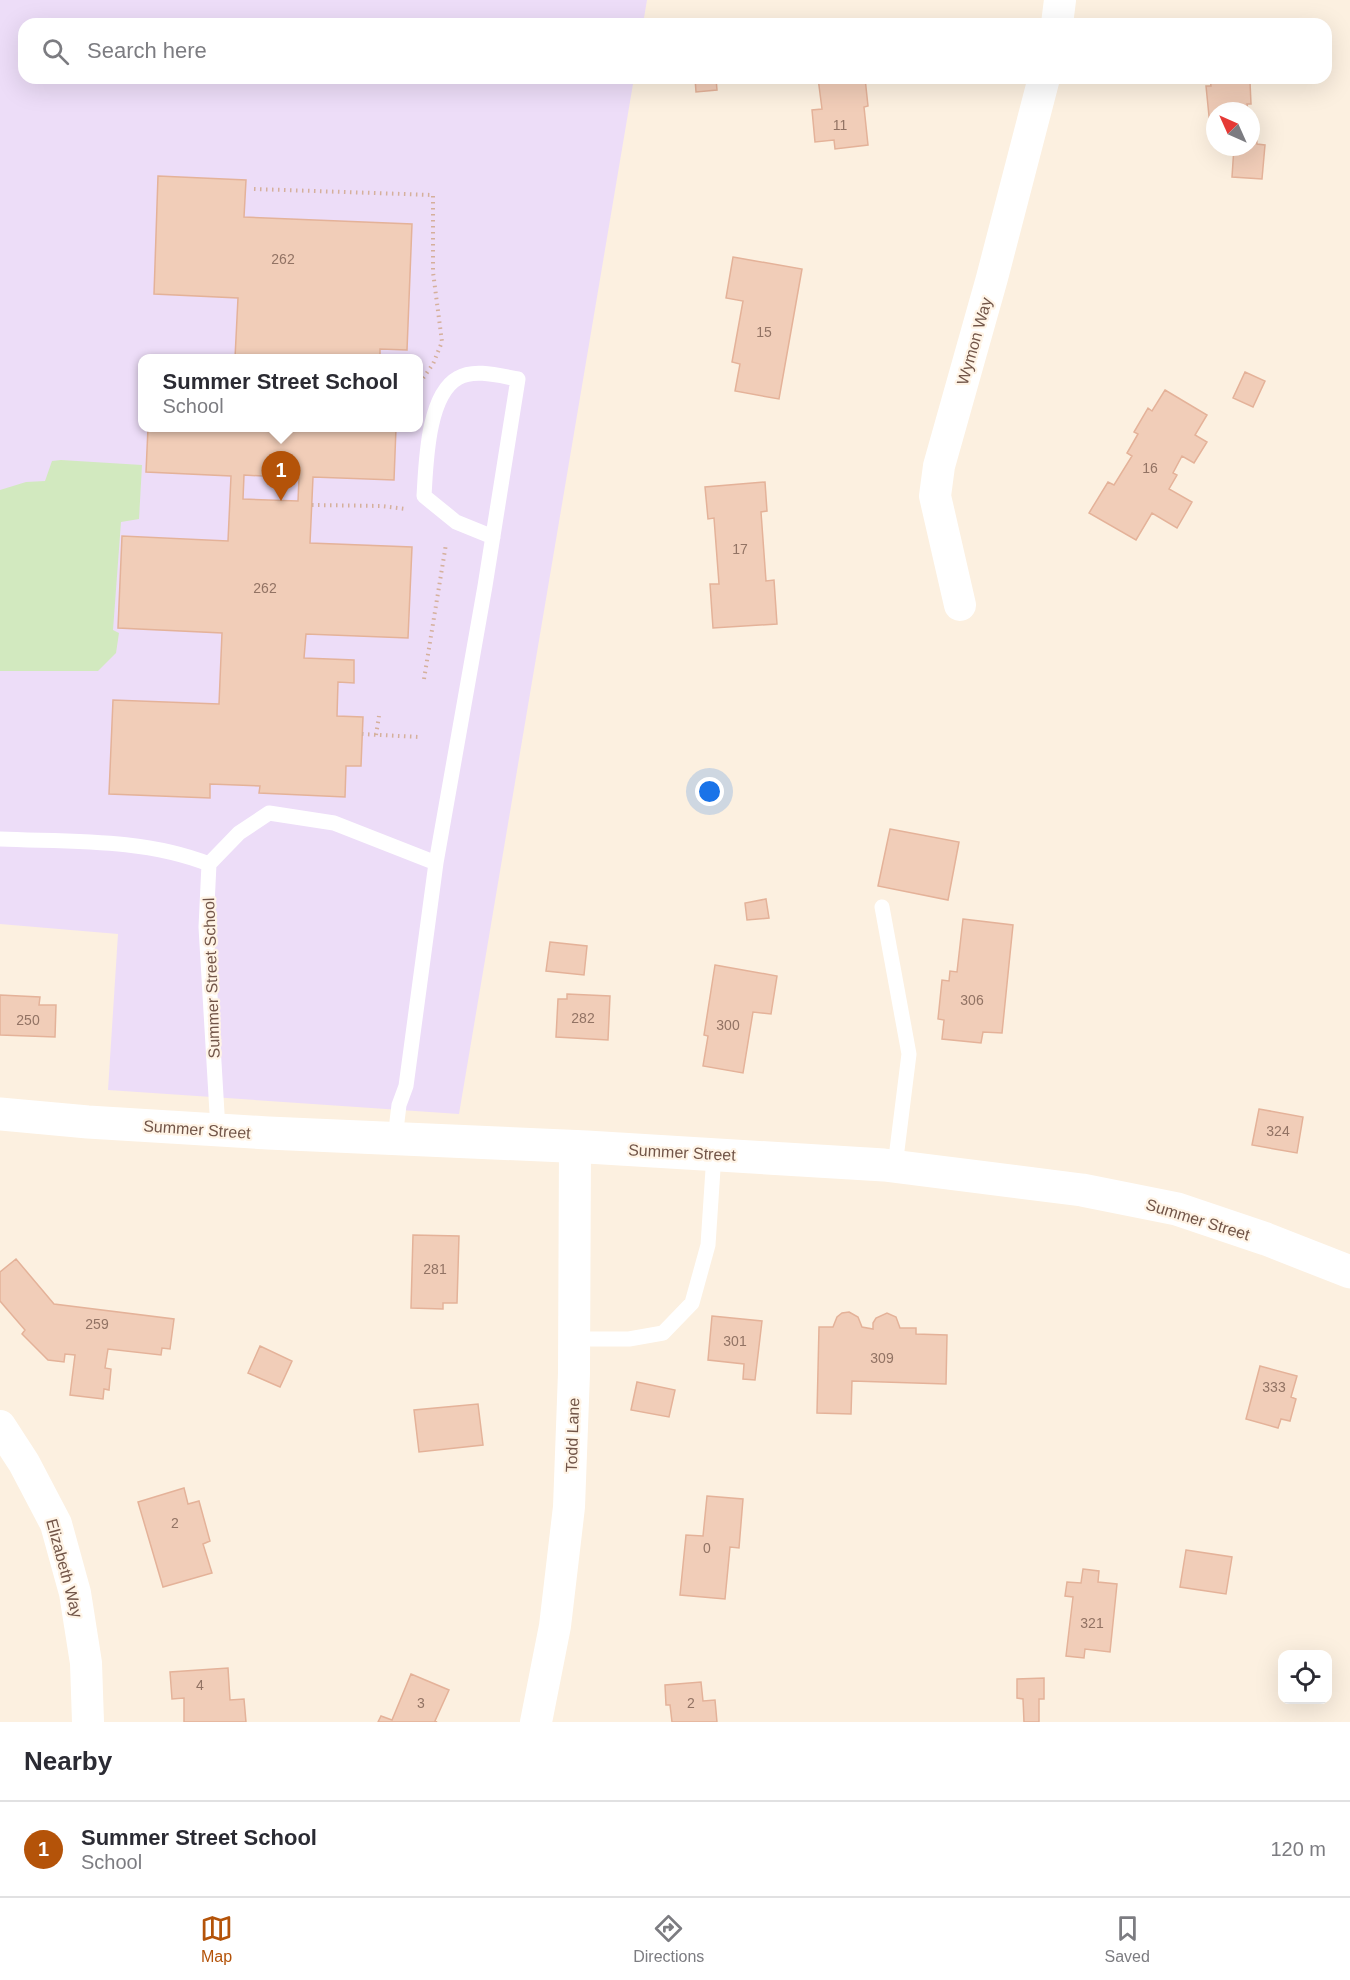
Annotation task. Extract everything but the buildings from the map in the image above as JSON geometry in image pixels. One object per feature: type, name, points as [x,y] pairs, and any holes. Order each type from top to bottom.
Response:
[{"type":"main road","name":"Summer Street","points":[[0,1114],[218,1130],[575,1146],[895,1166],[1082,1190],[1177,1209],[1266,1239],[1350,1272]]},
{"type":"street","points":[[1058,18],[1060,0]]},
{"type":"street","name":"Wymon Way","points":[[960,605],[935,496],[939,466],[992,278],[1042,84]]},
{"type":"street","name":"Todd Lane","points":[[536,1722],[555,1626],[569,1507],[574,1339],[575,1146]]},
{"type":"street","name":"Elizabeth Way","points":[[0,1426],[24,1463],[56,1524],[75,1593],[86,1663],[88,1722]]},
{"type":"lane","points":[[395,1138],[399,1105],[406,1086],[436,863],[493,537],[518,379],[482,373],[458,377],[441,396],[426,447],[424,496],[456,522],[493,537]]},
{"type":"lane","points":[[0,839],[131,844],[183,853],[209,864],[239,833],[269,813],[334,823],[436,863]]},
{"type":"lane","name":"Summer Street School","points":[[209,864],[206,927],[218,1130]]},
{"type":"lane","points":[[882,907],[909,1054],[895,1166]]},
{"type":"lane","points":[[574,1339],[629,1339],[663,1333],[692,1303],[708,1245],[714,1154]]},
{"type":"path","points":[[254,189],[433,195],[432,272],[442,342],[433,364],[423,378]]},
{"type":"path","points":[[312,505],[382,506],[416,510]]},
{"type":"path","points":[[424,679],[447,545],[444,540]]},
{"type":"path","points":[[376,735],[379,716]]},
{"type":"path","points":[[362,734],[419,737]]},
{"type":"shaded area","points":[[0,0],[647,0],[644,18],[18,18],[18,84],[633,84],[459,1114],[108,1090],[118,934],[0,924]]},
{"type":"green space","points":[[52,461],[142,465],[139,519],[121,522],[113,630],[119,633],[116,653],[98,671],[0,671],[0,490],[26,482],[45,481]]},
{"type":"place","name":"Summer Street School","points":[[281,501]]}]
